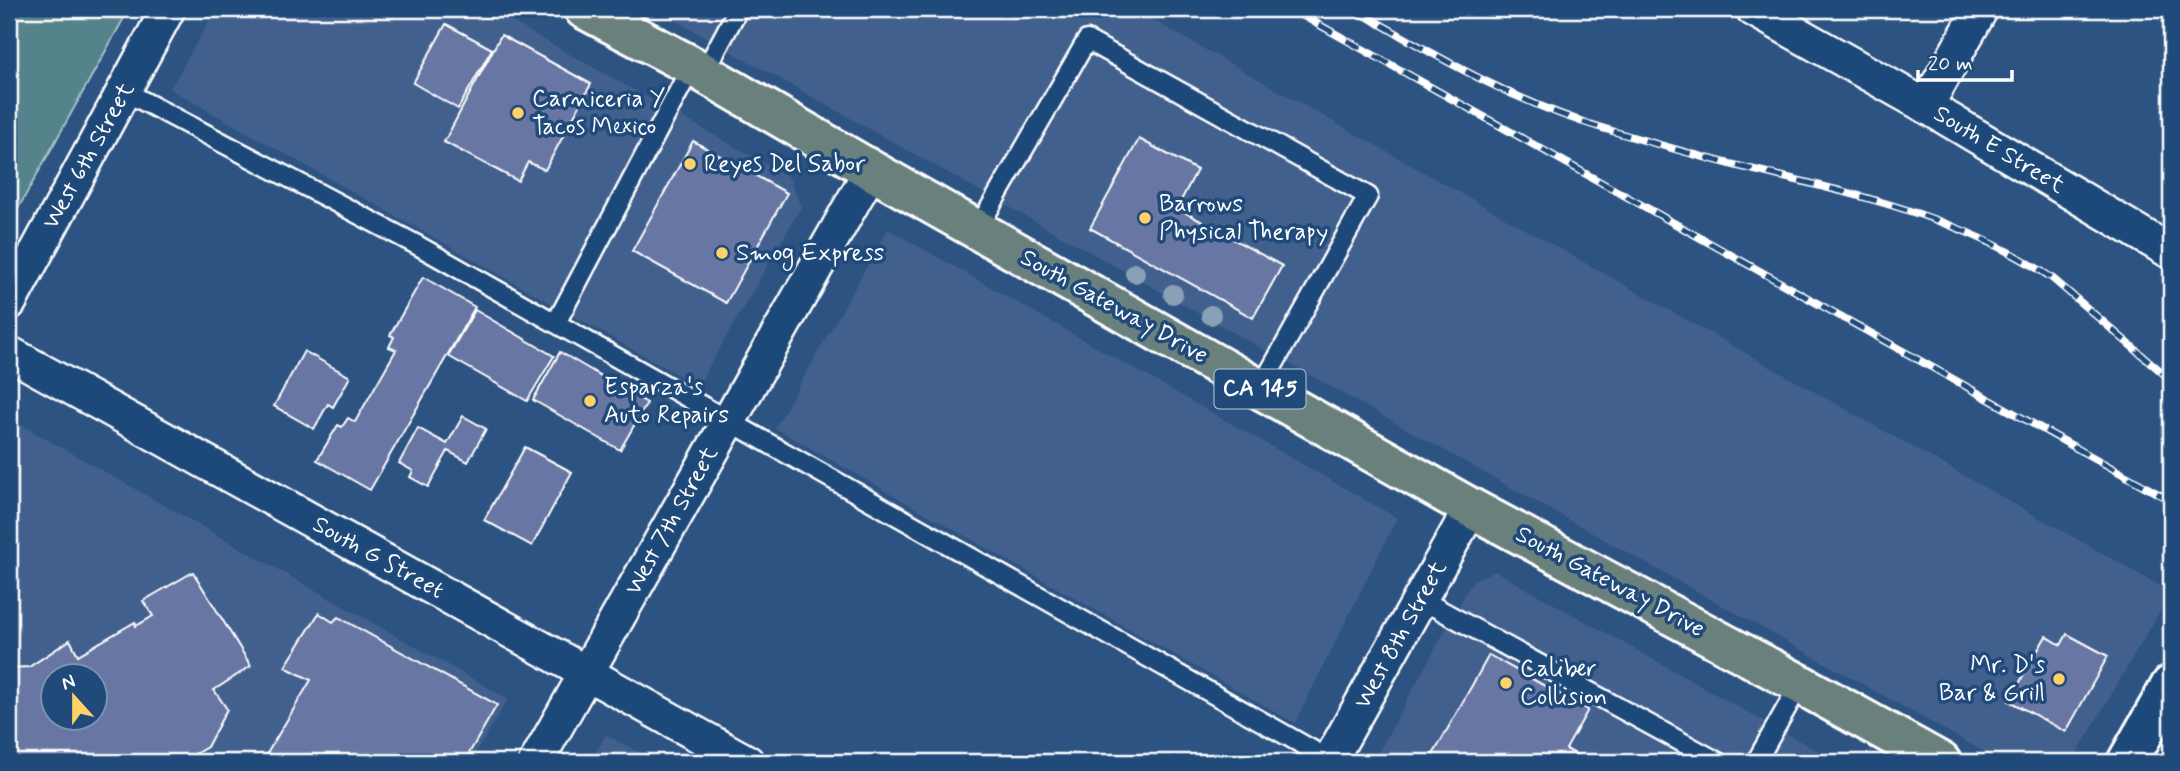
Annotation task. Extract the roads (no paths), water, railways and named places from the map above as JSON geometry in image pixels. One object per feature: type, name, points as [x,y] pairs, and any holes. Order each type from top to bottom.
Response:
[{"type":"main road","name":"South Gateway Drive","points":[[584,9],[698,70],[1471,508],[1941,762]]},
{"type":"street","name":"West 6th Street","points":[[9,303],[168,9]]},
{"type":"street","name":"South E Street","points":[[1753,9],[1926,106],[2171,252]]},
{"type":"street","points":[[1926,106],[1981,9]]},
{"type":"street","name":"West 7th Street","points":[[536,762],[871,170]]},
{"type":"street","name":"South G Street","points":[[9,353],[747,762]]},
{"type":"street","name":"West 8th Street","points":[[1330,761],[1471,508]]},
{"type":"street","points":[[2127,762],[2171,685]]},
{"type":"lane","points":[[556,323],[698,70],[738,9]]},
{"type":"lane","points":[[977,230],[1087,40],[1356,189],[1368,196],[1260,389]]},
{"type":"lane","points":[[124,91],[417,245],[1330,761]]},
{"type":"lane","points":[[1422,600],[1718,762]]},
{"type":"lane","points":[[1755,762],[1800,684]]},
{"type":"railway","points":[[1291,9],[2171,501]]},
{"type":"railway","points":[[1354,9],[1474,76],[1569,117],[1701,156],[1858,195],[1938,221],[1977,237],[2052,278],[2171,380]]},
{"type":"place","name":"Carniceria Y Tacos Mexico","points":[[518,113]]},
{"type":"place","name":"Reyes Del Sabor","points":[[690,164]]},
{"type":"place","name":"Barrows Physical Therapy","points":[[1145,218]]},
{"type":"place","name":"Smog Express","points":[[722,253]]},
{"type":"place","name":"Esparza's Auto Repairs","points":[[590,401]]},
{"type":"place","name":"Mr. D's Bar & Grill","points":[[2059,679]]},
{"type":"place","name":"Caliber Collision","points":[[1506,683]]}]
